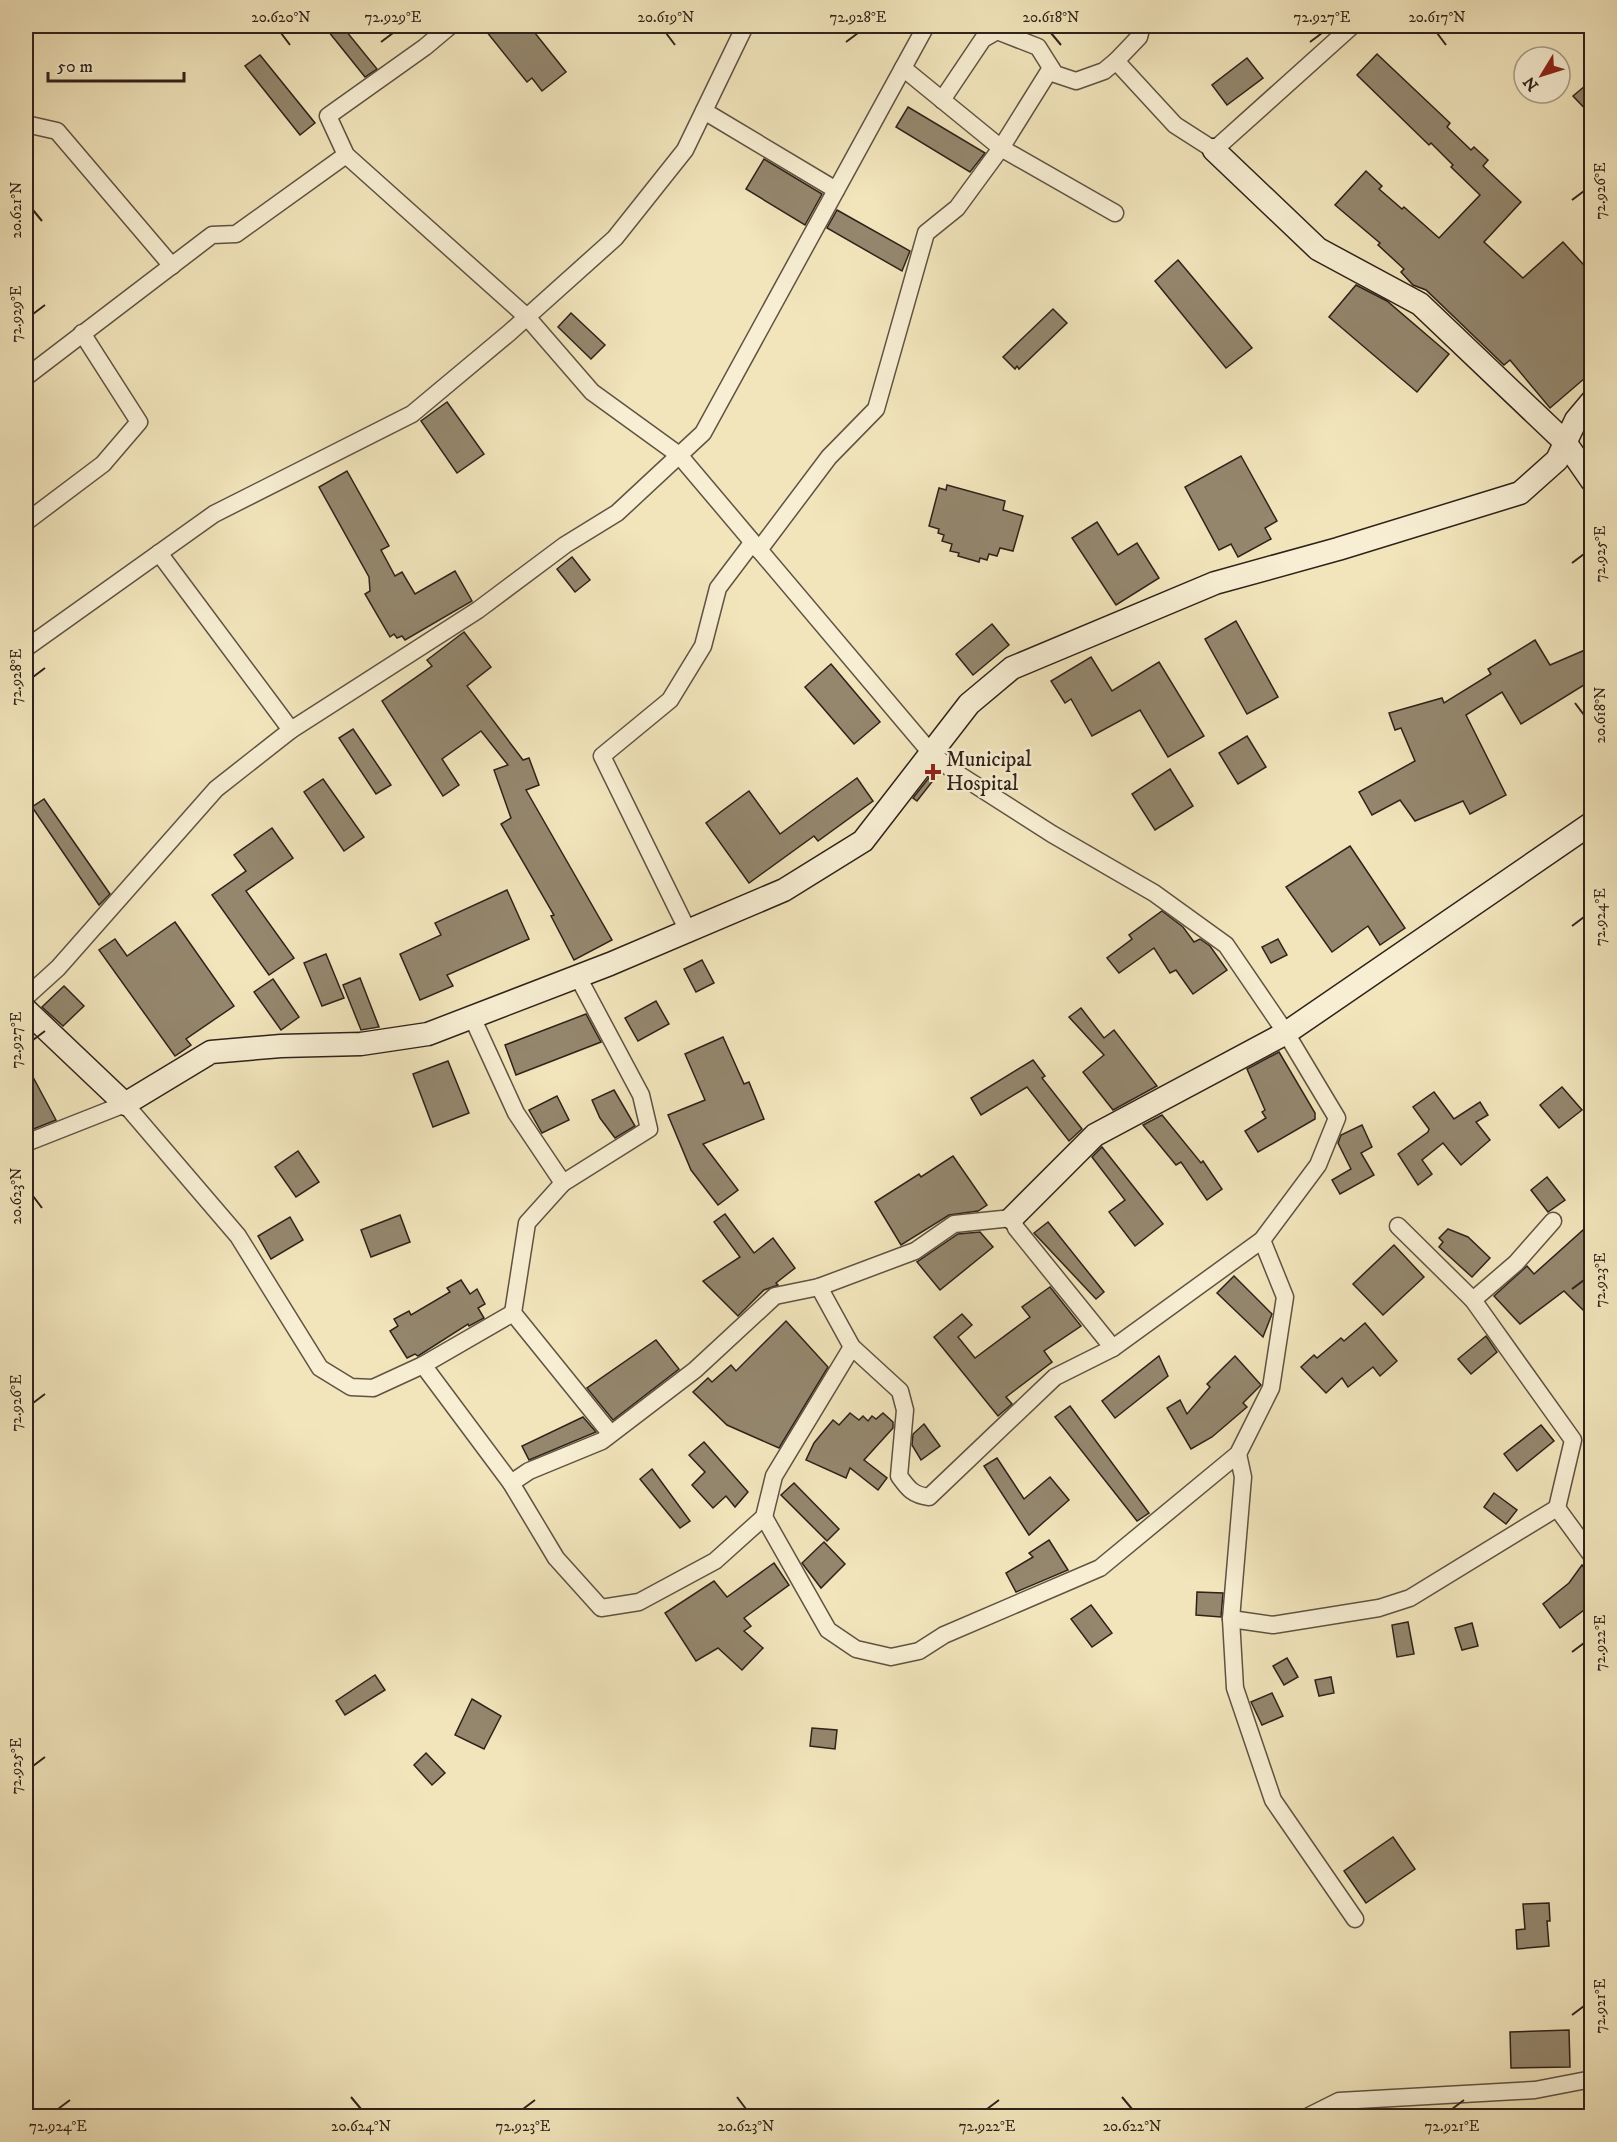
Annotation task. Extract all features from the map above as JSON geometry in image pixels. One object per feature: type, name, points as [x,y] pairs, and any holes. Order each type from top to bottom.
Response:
[{"type":"street","points":[[450,26],[425,47],[328,116],[346,155],[527,317],[592,392],[679,455],[931,753],[955,772],[1052,834],[1154,893],[1226,945],[1286,1032],[1337,1118],[1318,1166],[1262,1240],[1113,1348],[1055,1377],[929,1497],[913,1494],[898,1476],[905,1410],[900,1391],[852,1347],[819,1287]]},
{"type":"street","points":[[26,648],[214,513],[412,414],[527,317],[615,238],[685,150],[746,26]]},
{"type":"street","points":[[26,997],[57,968],[216,789],[291,730],[478,610],[565,545],[617,513],[702,432],[926,26]]},
{"type":"street","points":[[942,100],[983,39],[997,31],[1038,47],[1055,74],[1076,81],[1104,71],[1139,38],[1142,26]]},
{"type":"street","points":[[1214,150],[1352,26]]},
{"type":"street","points":[[1116,61],[1174,125],[1214,150],[1318,249],[1420,304],[1565,442],[1592,481]]},
{"type":"street","points":[[903,68],[1001,148],[1115,213]]},
{"type":"street","points":[[687,931],[602,756],[670,700],[703,646],[718,588],[756,547],[829,457],[876,409],[926,233],[957,208],[1001,148],[1051,68]]},
{"type":"street","points":[[704,111],[836,190]]},
{"type":"street","points":[[26,124],[57,131],[172,266]]},
{"type":"street","points":[[26,377],[212,235],[236,234],[346,155]]},
{"type":"street","points":[[26,522],[103,464],[139,422],[82,333]]},
{"type":"street","points":[[26,1143],[125,1104],[212,1052],[281,1046],[361,1044],[428,1034],[578,976],[784,890],[863,842],[969,704],[1012,669],[1215,583],[1338,549],[1520,493],[1557,460],[1576,420],[1592,401]]},
{"type":"street","points":[[159,553],[291,730]]},
{"type":"street","points":[[511,1483],[529,1471],[602,1441],[695,1370],[775,1296],[819,1287],[915,1251],[954,1224],[1012,1218],[1095,1135],[1286,1032],[1592,823]]},
{"type":"street","points":[[578,976],[641,1095],[649,1129],[563,1183],[527,1223],[513,1313],[610,1433]]},
{"type":"street","points":[[26,1010],[125,1104],[238,1236],[320,1368],[351,1387],[374,1388],[423,1365],[513,1313]]},
{"type":"street","points":[[472,1017],[516,1113],[563,1183]]},
{"type":"street","points":[[1012,1218],[1016,1228],[1113,1348]]},
{"type":"street","points":[[1473,1300],[1516,1263],[1553,1221]]},
{"type":"street","points":[[1231,1619],[1273,1626],[1379,1608],[1410,1598],[1557,1509],[1573,1440],[1473,1300],[1398,1226]]},
{"type":"street","points":[[764,1517],[828,1630],[856,1649],[891,1657],[919,1651],[944,1635],[1100,1568],[1238,1454],[1271,1388],[1285,1297],[1262,1240]]},
{"type":"street","points":[[423,1365],[511,1483],[556,1558],[601,1608],[639,1602],[715,1561],[764,1517],[774,1476],[852,1347]]},
{"type":"street","points":[[1238,1454],[1244,1477],[1231,1619],[1235,1688],[1274,1800],[1355,1919]]},
{"type":"street","points":[[1557,1509],[1592,1556]]},
{"type":"street","points":[[1309,2116],[1339,2101],[1535,2090],[1592,2079]]},
{"type":"building","points":[[324,26],[342,26],[377,69],[365,77]]},
{"type":"building","points":[[482,26],[522,26],[527,31],[531,28],[566,72],[542,91],[532,78],[527,82]]},
{"type":"building","points":[[1377,54],[1450,123],[1447,127],[1471,150],[1474,147],[1488,160],[1483,166],[1521,202],[1484,242],[1523,278],[1563,242],[1592,274],[1592,372],[1550,408],[1510,360],[1504,365],[1426,290],[1413,285],[1401,272],[1404,269],[1378,245],[1380,243],[1335,205],[1366,171],[1382,186],[1379,189],[1402,209],[1404,207],[1439,238],[1480,195],[1451,167],[1453,165],[1431,143],[1429,145],[1357,75]]},
{"type":"building","points":[[260,55],[315,123],[300,135],[245,66]]},
{"type":"building","points":[[1247,58],[1263,78],[1227,105],[1212,85]]},
{"type":"building","points":[[1592,80],[1592,116],[1573,96]]},
{"type":"building","points":[[908,107],[985,153],[970,172],[896,127]]},
{"type":"building","points":[[764,159],[822,194],[805,225],[746,189]]},
{"type":"building","points":[[837,210],[910,251],[902,271],[827,228]]},
{"type":"building","points":[[1178,260],[1252,348],[1226,368],[1155,281]]},
{"type":"building","points":[[1356,285],[1387,301],[1449,354],[1417,392],[1329,317]]},
{"type":"building","points":[[1053,309],[1067,323],[1019,369],[1017,366],[1015,369],[1003,357]]},
{"type":"building","points":[[571,313],[605,345],[591,359],[558,327]]},
{"type":"building","points":[[447,402],[484,454],[457,473],[421,421]]},
{"type":"building","points":[[1241,456],[1277,521],[1265,528],[1271,539],[1238,557],[1231,544],[1219,550],[1185,487]]},
{"type":"building","points":[[347,471],[389,546],[381,550],[395,576],[402,572],[415,594],[455,571],[472,601],[405,640],[402,636],[397,638],[394,634],[390,637],[365,594],[370,591],[369,577],[319,487]]},
{"type":"building","points":[[947,485],[1005,501],[1003,510],[1023,516],[1013,551],[1000,548],[997,556],[989,554],[987,560],[980,558],[979,562],[958,556],[959,553],[950,551],[952,544],[942,541],[944,535],[938,533],[939,529],[929,526],[939,488],[946,490]]},
{"type":"building","points":[[1097,522],[1118,555],[1137,543],[1159,578],[1116,605],[1072,538]]},
{"type":"building","points":[[572,557],[590,580],[575,592],[557,569]]},
{"type":"building","points":[[1236,621],[1278,697],[1247,714],[1205,639]]},
{"type":"building","points":[[992,624],[1009,645],[973,675],[956,654]]},
{"type":"building","points":[[464,632],[491,667],[467,686],[523,760],[529,758],[539,785],[526,790],[612,940],[574,960],[551,916],[554,915],[501,824],[511,818],[494,770],[508,765],[481,731],[442,759],[459,785],[443,796],[382,701],[432,666],[427,660]]},
{"type":"building","points":[[1535,640],[1550,665],[1592,647],[1592,680],[1521,724],[1502,692],[1466,715],[1506,795],[1470,814],[1463,801],[1415,821],[1400,800],[1372,815],[1359,792],[1415,761],[1401,728],[1395,730],[1389,713],[1442,698],[1444,703],[1491,674],[1488,669]]},
{"type":"building","points":[[1091,657],[1112,691],[1159,662],[1204,736],[1168,757],[1140,710],[1092,736],[1071,699],[1065,703],[1051,681]]},
{"type":"building","points":[[831,664],[880,722],[854,744],[805,687]]},
{"type":"building","points":[[353,729],[391,785],[376,794],[339,738]]},
{"type":"building","points":[[1247,736],[1266,767],[1238,784],[1219,753]]},
{"type":"building","points":[[1170,769],[1193,806],[1155,830],[1132,794]]},
{"type":"building","points":[[935,770],[939,773],[917,801],[913,798]]},
{"type":"building","points":[[857,778],[873,801],[818,841],[814,836],[749,883],[706,823],[749,791],[780,834]]},
{"type":"building","points":[[323,779],[364,837],[344,851],[304,792]]},
{"type":"building","points":[[44,799],[110,894],[99,905],[32,807]]},
{"type":"building","points":[[272,828],[293,858],[246,891],[294,958],[269,975],[212,895],[246,871],[234,855]]},
{"type":"building","points":[[1350,846],[1405,928],[1380,945],[1368,926],[1332,952],[1286,887]]},
{"type":"building","points":[[507,890],[529,939],[447,975],[453,986],[420,1000],[400,954],[441,935],[435,923]]},
{"type":"building","points":[[1162,911],[1183,927],[1194,942],[1200,939],[1210,946],[1227,970],[1193,994],[1176,970],[1170,973],[1154,948],[1119,973],[1107,958],[1132,939],[1129,935]]},
{"type":"building","points":[[175,922],[234,1006],[186,1039],[191,1045],[175,1056],[99,950],[115,939],[127,956]]},
{"type":"building","points":[[1278,939],[1287,955],[1271,963],[1262,947]]},
{"type":"building","points":[[326,954],[344,998],[322,1006],[304,963]]},
{"type":"building","points":[[702,960],[714,983],[696,992],[684,969]]},
{"type":"building","points":[[360,978],[379,1027],[361,1030],[343,985]]},
{"type":"building","points":[[273,979],[299,1017],[281,1030],[254,992]]},
{"type":"building","points":[[64,986],[84,1006],[63,1026],[42,1007]]},
{"type":"building","points":[[656,1001],[669,1024],[638,1041],[625,1018]]},
{"type":"building","points":[[1081,1008],[1104,1038],[1114,1030],[1157,1086],[1113,1110],[1083,1072],[1104,1055],[1069,1017]]},
{"type":"building","points":[[586,1014],[601,1042],[516,1075],[505,1045]]},
{"type":"building","points":[[723,1037],[744,1084],[749,1082],[764,1119],[703,1144],[738,1190],[718,1205],[691,1170],[668,1115],[705,1100],[685,1054]]},
{"type":"building","points":[[1279,1052],[1315,1113],[1315,1119],[1258,1152],[1245,1131],[1266,1118],[1262,1112],[1265,1110],[1247,1069]]},
{"type":"building","points":[[1033,1060],[1045,1076],[1042,1078],[1082,1129],[1069,1141],[1027,1087],[981,1115],[971,1098]]},
{"type":"building","points":[[448,1061],[469,1113],[433,1127],[413,1074]]},
{"type":"building","points":[[26,1064],[56,1120],[26,1132]]},
{"type":"building","points":[[1562,1087],[1582,1110],[1559,1128],[1540,1105]]},
{"type":"building","points":[[614,1090],[635,1126],[615,1138],[600,1118],[592,1100]]},
{"type":"building","points":[[1434,1092],[1454,1119],[1480,1102],[1488,1115],[1476,1122],[1490,1140],[1461,1165],[1443,1143],[1422,1160],[1432,1174],[1418,1185],[1398,1154],[1428,1132],[1429,1129],[1413,1107]]},
{"type":"building","points":[[557,1096],[569,1120],[542,1133],[529,1110]]},
{"type":"building","points":[[1162,1115],[1201,1163],[1203,1161],[1222,1189],[1207,1200],[1181,1162],[1176,1165],[1143,1125]]},
{"type":"building","points":[[1362,1125],[1372,1147],[1361,1153],[1374,1175],[1340,1194],[1332,1180],[1351,1169],[1338,1143],[1341,1135]]},
{"type":"building","points":[[1102,1147],[1163,1224],[1135,1246],[1109,1212],[1125,1200],[1092,1157]]},
{"type":"building","points":[[298,1151],[319,1182],[296,1197],[275,1167]]},
{"type":"building","points":[[953,1156],[987,1205],[978,1211],[949,1215],[901,1245],[875,1202],[919,1174],[921,1177]]},
{"type":"building","points":[[1547,1177],[1565,1200],[1548,1212],[1531,1190]]},
{"type":"building","points":[[725,1214],[754,1253],[773,1238],[795,1268],[776,1283],[778,1285],[764,1290],[738,1316],[703,1281],[740,1257],[714,1222]]},
{"type":"building","points":[[400,1215],[410,1242],[371,1257],[361,1230]]},
{"type":"building","points":[[290,1217],[303,1240],[271,1259],[258,1236]]},
{"type":"building","points":[[1048,1222],[1104,1292],[1096,1299],[1034,1233]]},
{"type":"building","points":[[1592,1222],[1592,1319],[1564,1291],[1520,1324],[1494,1296],[1527,1266],[1534,1274]]},
{"type":"building","points":[[1448,1229],[1468,1237],[1490,1258],[1472,1277],[1439,1247],[1443,1242],[1439,1238]]},
{"type":"building","points":[[980,1232],[993,1247],[940,1290],[917,1262],[958,1234]]},
{"type":"building","points":[[1394,1245],[1424,1277],[1383,1315],[1353,1284]]},
{"type":"building","points":[[1234,1276],[1272,1314],[1263,1337],[1217,1293]]},
{"type":"building","points":[[461,1280],[470,1294],[477,1289],[485,1304],[478,1308],[484,1318],[469,1326],[468,1324],[418,1356],[415,1354],[407,1358],[390,1331],[398,1326],[394,1319],[409,1311],[411,1315],[450,1292],[447,1288]]},
{"type":"building","points":[[1050,1287],[1081,1326],[1044,1351],[1052,1362],[1006,1397],[1012,1404],[998,1416],[934,1337],[962,1314],[972,1325],[958,1337],[975,1358],[1030,1317],[1022,1307]]},
{"type":"building","points":[[786,1321],[828,1367],[779,1448],[727,1425],[693,1392],[708,1378],[712,1382],[731,1365],[736,1371]]},
{"type":"building","points":[[1365,1323],[1397,1361],[1380,1376],[1373,1367],[1348,1387],[1342,1378],[1326,1393],[1301,1367],[1314,1355],[1317,1358],[1341,1338],[1344,1341]]},
{"type":"building","points":[[1486,1336],[1497,1352],[1471,1374],[1458,1359]]},
{"type":"building","points":[[656,1340],[679,1369],[613,1420],[587,1388]]},
{"type":"building","points":[[1159,1356],[1168,1376],[1115,1418],[1102,1401]]},
{"type":"building","points":[[1235,1356],[1261,1385],[1243,1403],[1247,1407],[1212,1437],[1191,1449],[1167,1408],[1180,1400],[1187,1414],[1210,1387],[1207,1384]]},
{"type":"building","points":[[1070,1406],[1149,1513],[1137,1521],[1055,1417]]},
{"type":"building","points":[[850,1413],[859,1420],[863,1416],[868,1421],[872,1416],[876,1419],[883,1413],[893,1422],[893,1428],[864,1460],[887,1478],[878,1490],[850,1468],[846,1478],[806,1460],[814,1443],[833,1420],[839,1425]]},
{"type":"building","points":[[583,1417],[596,1432],[529,1460],[522,1446]]},
{"type":"building","points":[[924,1424],[940,1446],[921,1460],[912,1445],[913,1434]]},
{"type":"building","points":[[1541,1425],[1554,1441],[1517,1471],[1504,1454]]},
{"type":"building","points":[[704,1442],[748,1492],[735,1507],[726,1496],[713,1508],[692,1485],[705,1472],[689,1455]]},
{"type":"building","points":[[997,1458],[1024,1499],[1050,1477],[1069,1500],[1029,1535],[984,1466]]},
{"type":"building","points":[[652,1469],[690,1521],[680,1528],[640,1479]]},
{"type":"building","points":[[794,1483],[839,1529],[827,1541],[781,1495]]},
{"type":"building","points":[[1494,1493],[1517,1510],[1506,1524],[1484,1507]]},
{"type":"building","points":[[1049,1540],[1068,1570],[1016,1592],[1006,1573],[1033,1557],[1029,1553]]},
{"type":"building","points":[[824,1542],[845,1564],[821,1588],[802,1563]]},
{"type":"building","points":[[774,1563],[789,1585],[744,1618],[751,1626],[744,1631],[763,1648],[742,1670],[718,1648],[696,1661],[665,1613],[714,1581],[727,1597]]},
{"type":"building","points":[[1582,1565],[1592,1578],[1592,1604],[1560,1628],[1543,1604],[1569,1583]]},
{"type":"building","points":[[1197,1592],[1223,1593],[1221,1617],[1196,1615]]},
{"type":"building","points":[[1091,1605],[1112,1633],[1092,1647],[1071,1619]]},
{"type":"building","points":[[1408,1622],[1414,1654],[1397,1657],[1392,1625]]},
{"type":"building","points":[[1472,1623],[1478,1646],[1462,1650],[1455,1628]]},
{"type":"building","points":[[1287,1658],[1298,1677],[1284,1685],[1273,1666]]},
{"type":"building","points":[[375,1675],[385,1690],[345,1715],[336,1701]]},
{"type":"building","points":[[1331,1677],[1334,1693],[1319,1696],[1315,1680]]},
{"type":"building","points":[[1272,1693],[1283,1716],[1262,1725],[1251,1702]]},
{"type":"building","points":[[472,1699],[501,1716],[484,1749],[455,1735]]},
{"type":"building","points":[[812,1728],[837,1730],[835,1749],[810,1746]]},
{"type":"building","points":[[426,1753],[445,1773],[432,1785],[414,1765]]},
{"type":"building","points":[[1393,1837],[1415,1869],[1366,1903],[1344,1871]]},
{"type":"building","points":[[1549,1903],[1550,1921],[1547,1921],[1549,1946],[1517,1949],[1516,1930],[1525,1929],[1523,1904]]},
{"type":"building","points":[[1569,2030],[1570,2067],[1511,2068],[1510,2032]]},
{"type":"place","name":"Municipal Hospital","points":[[933,772]]}]
